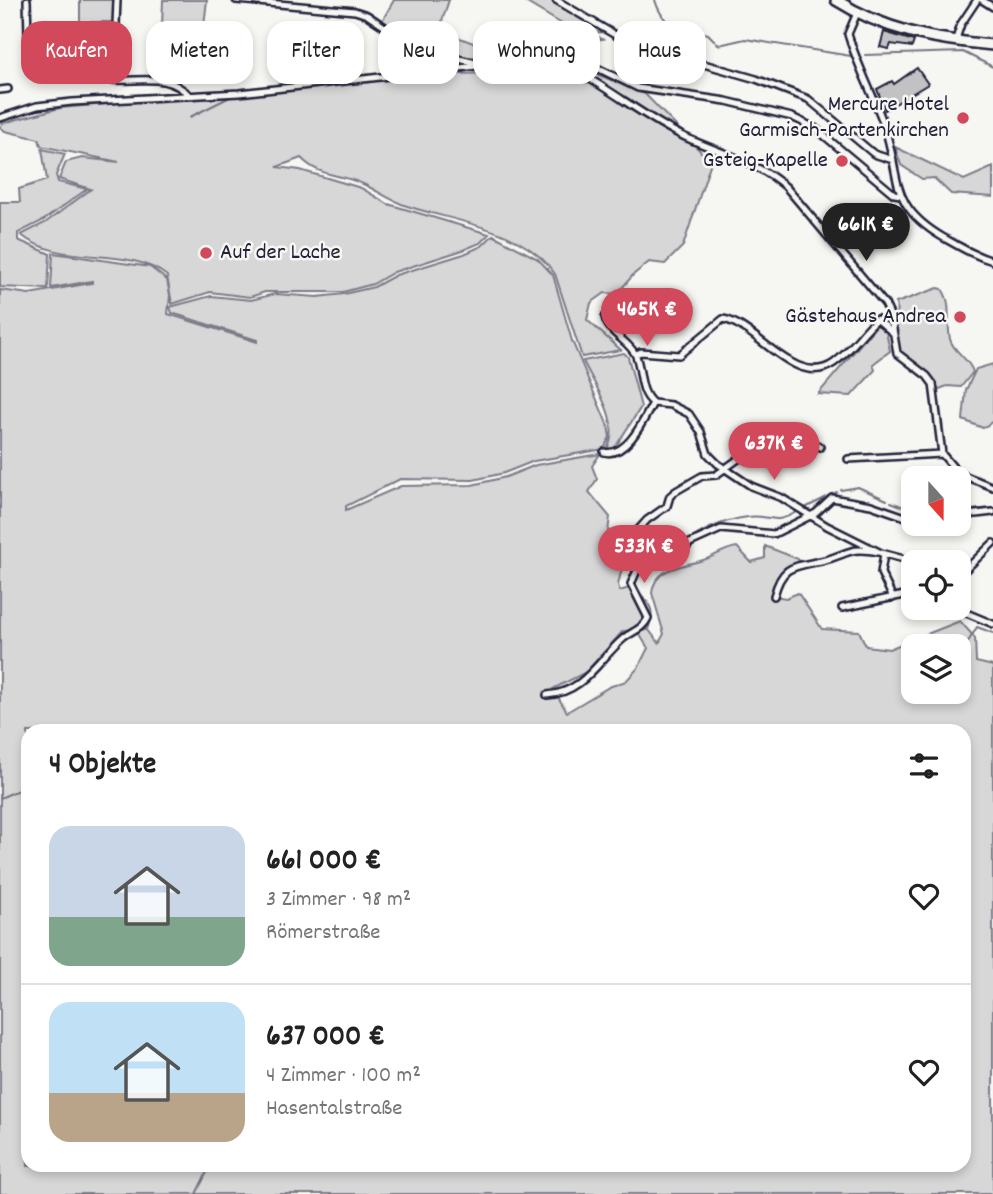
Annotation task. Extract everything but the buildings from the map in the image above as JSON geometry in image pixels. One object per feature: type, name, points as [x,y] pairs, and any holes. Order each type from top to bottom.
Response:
[{"type":"main road","points":[[836,0],[905,32],[955,42],[993,45]]},
{"type":"street","points":[[27,0],[28,21]]},
{"type":"street","points":[[117,0],[117,21]]},
{"type":"street","points":[[236,0],[314,2],[367,15],[418,49],[473,63]]},
{"type":"street","points":[[556,0],[627,42],[751,78],[817,103],[860,144],[874,154],[893,160]]},
{"type":"street","points":[[955,42],[961,24],[980,0],[993,7]]},
{"type":"street","points":[[857,12],[848,34],[883,123],[901,195],[909,212],[925,228],[975,255],[993,261]]},
{"type":"street","points":[[0,118],[37,106],[72,102],[190,96],[384,78],[473,67]]},
{"type":"street","points":[[600,69],[638,88],[726,101],[792,117],[815,128],[894,194],[901,195]]},
{"type":"street","points":[[132,80],[162,79],[180,85],[190,96]]},
{"type":"street","points":[[598,84],[687,138],[716,148],[775,177],[795,197],[889,312],[897,353],[927,376],[933,384],[942,454],[958,473],[993,488]]},
{"type":"street","points":[[0,90],[8,89]]},
{"type":"street","points":[[636,355],[641,352],[679,355],[723,319],[737,323],[764,345],[797,365],[822,369],[834,363],[877,319],[889,312]]},
{"type":"street","points":[[605,317],[612,331],[636,355],[645,392],[653,403],[671,405],[689,414],[701,432],[708,454],[724,469],[751,486],[790,502],[811,517],[883,553]]},
{"type":"street","points":[[877,319],[892,332]]},
{"type":"street","points":[[604,452],[611,453],[632,439],[653,403]]},
{"type":"street","points":[[622,548],[648,520],[667,506],[670,496],[724,469],[751,450],[770,442],[806,440],[820,447]]},
{"type":"street","points":[[848,459],[942,454]]},
{"type":"street","points":[[547,695],[556,695],[588,678],[626,637],[645,625],[648,618],[631,584],[639,566],[685,549],[690,543],[720,529],[769,534],[811,517],[828,500],[835,498],[871,505],[901,515]]},
{"type":"street","points":[[971,515],[993,512]]},
{"type":"street","points":[[971,566],[993,543]]},
{"type":"street","points":[[774,596],[777,581],[791,567],[823,561],[856,548],[901,558]]},
{"type":"street","points":[[883,553],[881,573],[893,598]]},
{"type":"street","points":[[842,608],[901,596]]},
{"type":"street","points":[[971,615],[993,624]]},
{"type":"shaded area","points":[[80,0],[114,0],[114,21],[80,21]]},
{"type":"shaded area","points":[[163,0],[207,0],[205,21],[162,21]]},
{"type":"shaded area","points":[[394,0],[449,0],[442,21],[382,21]]},
{"type":"shaded area","points":[[522,0],[552,0],[586,21],[557,21]]},
{"type":"shaded area","points":[[459,38],[473,43],[473,57],[459,57]]},
{"type":"shaded area","points":[[459,74],[473,74],[473,84],[600,84],[600,75],[614,81],[614,84],[645,94],[711,162],[683,246],[665,264],[649,262],[633,275],[617,294],[605,293],[591,303],[587,320],[621,350],[582,357],[555,274],[526,246],[488,229],[401,204],[363,184],[316,169],[301,158],[277,167],[300,170],[361,188],[388,204],[489,234],[480,243],[463,250],[394,272],[373,284],[343,292],[265,292],[250,297],[210,292],[172,304],[167,276],[151,266],[114,258],[56,251],[21,235],[45,223],[91,189],[59,179],[66,162],[82,158],[119,162],[41,146],[39,139],[5,131],[0,127],[3,123],[60,108],[337,84],[364,84],[364,82],[378,80],[378,84],[459,84]]},
{"type":"shaded area","points":[[895,147],[964,180],[993,167],[993,197],[951,194],[934,178],[922,179],[901,165]]},
{"type":"shaded area","points":[[42,149],[65,154],[56,175],[58,182],[87,189],[44,220],[18,233],[18,240],[50,254],[48,289],[0,287],[0,202],[20,202],[19,189],[47,180]]},
{"type":"shaded area","points":[[493,235],[538,259],[553,275],[572,341],[608,426],[610,437],[604,449],[534,461],[504,473],[473,480],[400,479],[346,506],[346,510],[401,486],[472,485],[506,477],[536,465],[600,454],[592,466],[597,479],[589,492],[610,517],[605,554],[614,562],[624,559],[618,585],[620,591],[629,588],[648,618],[639,630],[623,631],[586,672],[553,689],[567,712],[609,687],[626,681],[638,668],[648,648],[638,632],[648,629],[659,643],[664,634],[652,593],[654,585],[663,573],[737,547],[751,562],[765,558],[765,546],[798,559],[801,564],[784,574],[774,596],[786,598],[798,593],[822,629],[859,631],[866,646],[889,649],[901,644],[901,704],[971,704],[971,634],[927,634],[960,621],[975,638],[976,662],[993,666],[993,1194],[0,1194],[0,290],[29,294],[92,283],[51,288],[53,253],[150,267],[167,280],[170,295],[168,314],[257,342],[172,313],[170,307],[211,296],[251,300],[275,294],[317,297],[344,294],[374,287],[396,275],[464,254],[482,246]]},
{"type":"shaded area","points":[[938,288],[942,289],[947,301],[952,344],[973,372],[961,387],[947,386],[937,390],[928,376],[899,353],[895,337],[896,303]]},
{"type":"shaded area","points":[[880,325],[886,331],[890,351],[873,364],[875,370],[851,396],[818,394],[876,326]]},
{"type":"shaded area","points":[[624,353],[628,357],[641,407],[614,449],[606,450],[611,440],[610,417],[583,361]]},
{"type":"shaded area","points":[[993,364],[993,421],[983,428],[963,420],[966,390],[976,369]]},
{"type":"waterway","points":[[655,0],[667,21]]},
{"type":"waterway","points":[[706,33],[719,45],[745,39],[851,56]]},
{"type":"waterway","points":[[865,55],[963,52],[993,67]]},
{"type":"waterway","points":[[364,82],[465,72]]},
{"type":"waterway","points":[[190,117],[232,96]]},
{"type":"waterway","points":[[841,490],[858,487],[887,500]]},
{"type":"waterway","points":[[805,508],[837,492]]},
{"type":"waterway","points":[[891,502],[901,506]]},
{"type":"waterway","points":[[971,510],[993,508]]},
{"type":"waterway","points":[[678,549],[702,532],[729,521],[755,516],[783,518],[796,512]]},
{"type":"waterway","points":[[635,580],[652,613],[648,629],[639,632]]},
{"type":"waterway","points":[[971,637],[977,627],[993,633]]},
{"type":"waterway","points":[[0,798],[21,789]]},
{"type":"waterway","points":[[196,1194],[207,1172]]},
{"type":"place","name":"Mercure Hotel Garmisch-Partenkirchen","points":[[963,118]]},
{"type":"place","name":"Gsteig-Kapelle","points":[[842,161]]},
{"type":"place","name":"Auf der Lache","points":[[206,253]]},
{"type":"place","name":"Gästehaus Andrea","points":[[960,317]]}]
